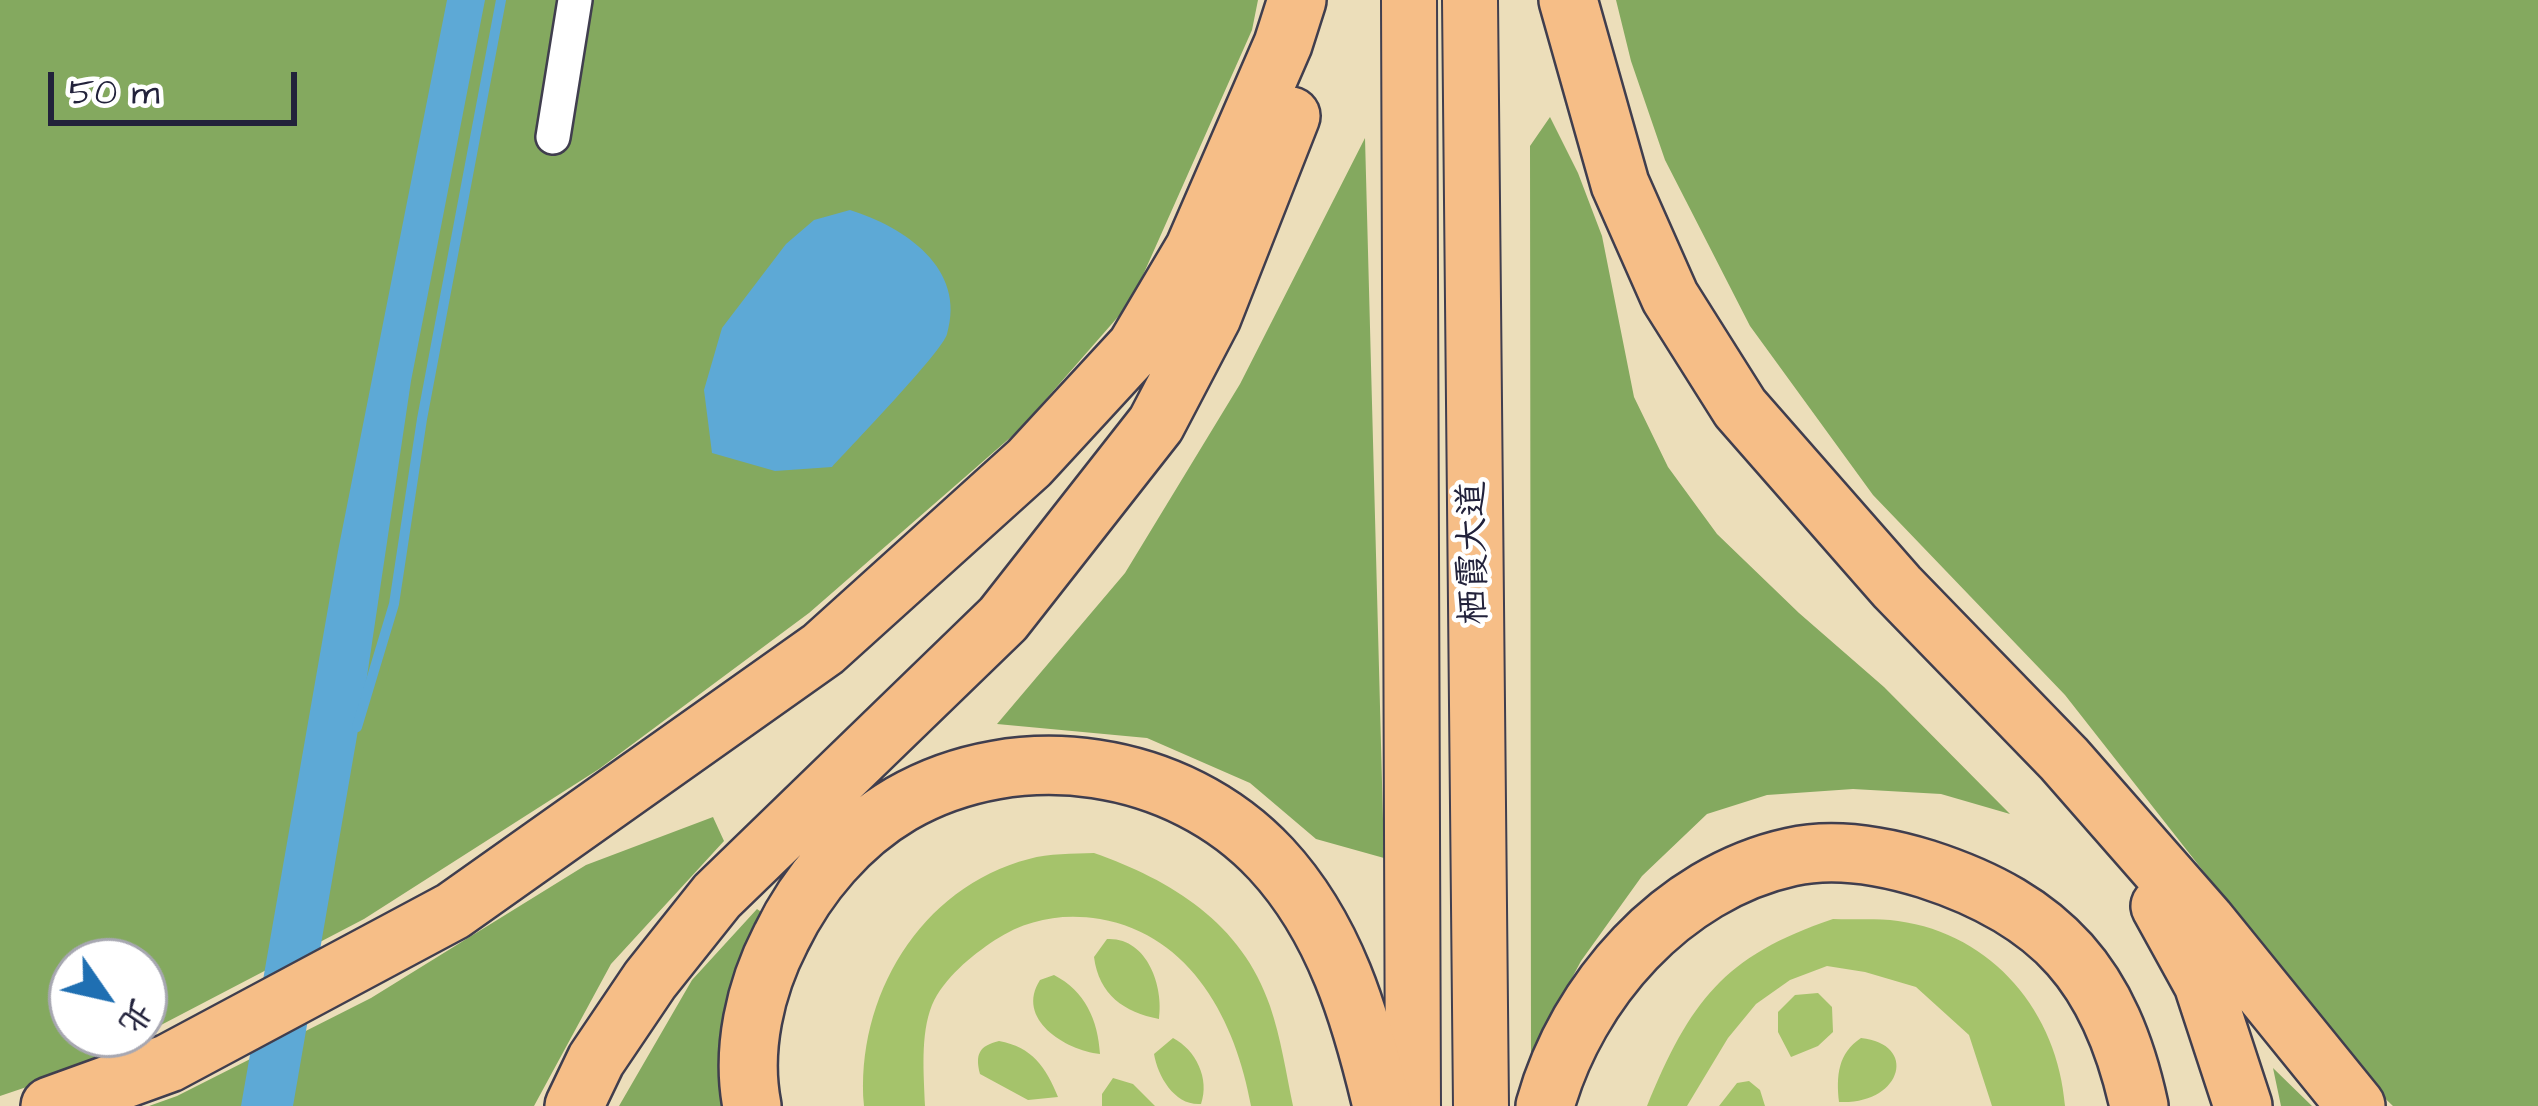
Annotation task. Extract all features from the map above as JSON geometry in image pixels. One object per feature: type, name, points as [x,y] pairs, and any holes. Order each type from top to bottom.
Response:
[{"type":"highway","points":[[50,1106],[169,1063],[453,911],[823,649],[1029,463],[1136,346],[1194,249],[1283,44],[1297,0]]},
{"type":"highway","points":[[574,1106],[596,1060],[628,1012],[717,896],[1003,620],[1156,424],[1212,317],[1253,219],[1293,108],[1316,0]]},
{"type":"highway","name":"栖霞大道","points":[[1409,0],[1413,1106]]},
{"type":"highway","name":"栖霞大道","points":[[1470,0],[1481,1106]]},
{"type":"highway","points":[[1568,0],[1620,184],[1670,297],[1740,408],[1898,587],[2064,759],[2206,921],[2356,1106]]},
{"type":"highway","points":[[2064,759],[2170,922],[2203,983],[2243,1106]]},
{"type":"highway","points":[[752,1106],[749,1057],[760,986],[803,898],[849,842],[902,803],[950,783],[1005,767],[1057,764],[1103,769],[1171,790],[1222,818],[1272,860],[1330,943],[1365,1032],[1382,1106]]},
{"type":"highway","points":[[1545,1106],[1590,1007],[1616,970],[1654,930],[1698,894],[1736,875],[1792,856],[1842,853],[1895,860],[1969,883],[2014,906],[2056,938],[2108,1008],[2139,1106]]},
{"type":"street","points":[[553,137],[575,0]]},
{"type":"green space","points":[[0,0],[1258,0],[1252,30],[1131,302],[1019,430],[809,613],[599,769],[364,919],[168,1021],[168,938],[48,938],[48,1058],[98,1058],[0,1096]]},
{"type":"green space","points":[[1616,0],[2538,0],[2538,1106],[2393,1106],[2372,1086],[2065,695],[1873,495],[1750,326],[1665,160]]},
{"type":"green space","points":[[1550,117],[1602,236],[1634,397],[1668,467],[1717,534],[1884,687],[2010,814],[1941,794],[1853,789],[1767,795],[1707,814],[1642,876],[1581,961],[1531,1055],[1530,146]]},
{"type":"green space","points":[[1365,138],[1384,858],[1316,839],[1250,783],[1147,738],[997,724],[1125,573],[1240,384]]},
{"type":"green space","points":[[713,817],[724,841],[611,964],[534,1106],[149,1106],[371,998],[586,865]]},
{"type":"green space","points":[[1094,853],[1176,891],[1242,951],[1270,1006],[1293,1106],[1251,1106],[1221,1014],[1184,963],[1132,928],[1072,917],[1046,919],[1007,933],[968,960],[944,986],[932,1005],[926,1029],[925,1106],[864,1106],[871,1026],[902,953],[927,921],[956,894],[990,873],[1037,857]]},
{"type":"green space","points":[[757,909],[773,920],[728,1106],[619,1106],[692,980]]},
{"type":"green space","points":[[1833,919],[1890,920],[1932,929],[1991,961],[2034,1010],[2060,1072],[2065,1106],[1992,1106],[1969,1035],[1916,987],[1827,966],[1790,980],[1756,1004],[1728,1038],[1687,1106],[1647,1106],[1679,1038],[1715,987],[1764,949]]},
{"type":"green space","points":[[1107,939],[1133,946],[1150,966],[1159,992],[1159,1019],[1124,1006],[1101,982],[1094,957]]},
{"type":"green space","points":[[1054,975],[1074,989],[1088,1008],[1100,1054],[1059,1039],[1039,1019],[1034,994],[1040,980]]},
{"type":"green space","points":[[1818,993],[1832,1007],[1833,1032],[1818,1046],[1791,1057],[1778,1032],[1778,1012],[1795,995]]},
{"type":"green space","points":[[1173,1038],[1199,1066],[1204,1085],[1201,1104],[1176,1095],[1159,1072],[1154,1054]]},
{"type":"green space","points":[[1861,1038],[1891,1051],[1895,1073],[1877,1094],[1839,1102],[1840,1066]]},
{"type":"green space","points":[[999,1041],[1036,1060],[1058,1097],[1028,1100],[980,1074],[980,1052]]},
{"type":"green space","points":[[2273,1068],[2312,1106],[2281,1106]]},
{"type":"green space","points":[[1113,1078],[1133,1084],[1155,1106],[1102,1106],[1102,1094]]},
{"type":"green space","points":[[1749,1081],[1760,1090],[1765,1106],[1719,1106],[1737,1083]]},
{"type":"water","points":[[447,0],[485,0],[411,381],[365,690],[293,1106],[241,1106],[338,551]]},
{"type":"water","points":[[850,210],[910,239],[939,270],[951,310],[947,334],[832,467],[775,471],[712,453],[704,390],[722,328],[786,244],[814,220]]},
{"type":"waterway","points":[[357,727],[394,604],[422,419],[501,0]]}]
